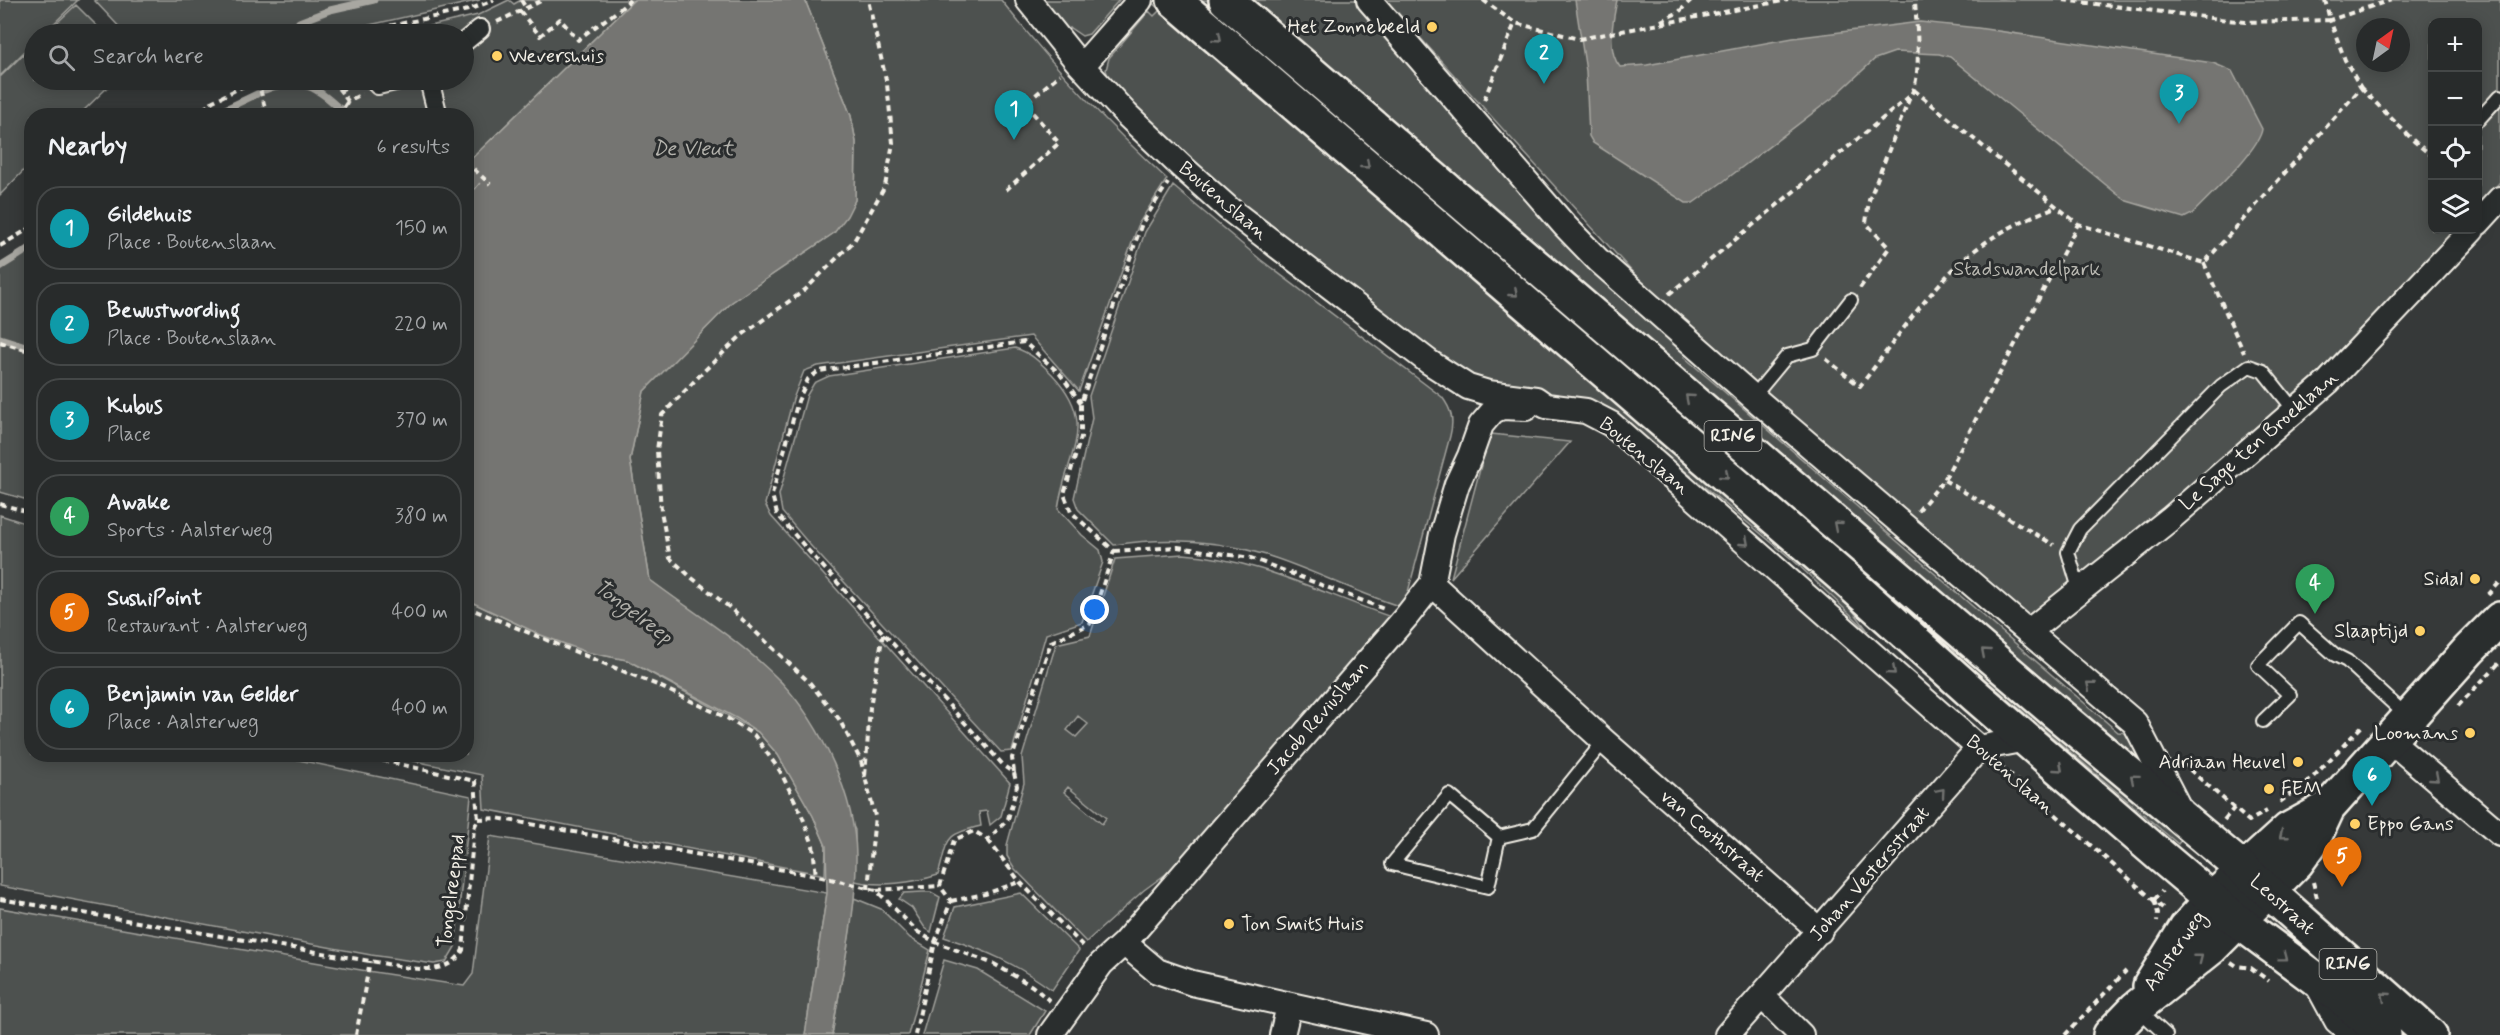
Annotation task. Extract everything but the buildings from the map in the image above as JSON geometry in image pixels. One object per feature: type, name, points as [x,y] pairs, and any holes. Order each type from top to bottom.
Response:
[{"type":"main road","name":"Boutenslaan","points":[[1174,0],[1842,576],[2026,740],[2212,899]]},
{"type":"main road","name":"RING","points":[[1226,0],[2055,712],[2243,869]]},
{"type":"main road","name":"Aalsterweg","points":[[2469,650],[2490,610],[2500,600]]},
{"type":"main road","name":"Aalsterweg","points":[[2110,1035],[2136,1008],[2207,952],[2296,862],[2313,840],[2328,808],[2396,719],[2500,619]]},
{"type":"main road","name":"Aalsterweg","points":[[2136,1008],[2186,928],[2212,899],[2288,830],[2328,808]]},
{"type":"main road","name":"Leostraat","points":[[2243,869],[2430,1035]]},
{"type":"main road","name":"Leostraat","points":[[2212,899],[2344,1000],[2384,1035]]},
{"type":"street","name":"Boutenslaan","points":[[1028,0],[1079,63],[1127,115],[1182,167],[1264,237],[1429,362],[1468,387],[1488,393],[1536,399],[1546,406],[1586,411],[1611,424],[1979,748]]},
{"type":"street","points":[[1079,63],[1140,0]]},
{"type":"street","points":[[1370,0],[1565,226],[1598,260],[1753,397],[2135,723],[2196,830]]},
{"type":"street","points":[[474,34],[480,29]]},
{"type":"street","points":[[432,90],[436,108]]},
{"type":"street","points":[[2482,219],[2500,199]]},
{"type":"street","name":"Le Sage ten Broeklaan","points":[[2028,632],[2170,519],[2328,382],[2468,234]]},
{"type":"street","name":"Jacob Reviuslaan","points":[[1050,1035],[1101,964],[1124,943],[1432,584],[1442,534],[1456,484],[1470,456],[1481,425],[1493,411],[1502,407],[1535,409],[1546,406]]},
{"type":"street","name":"van Coothstraat","points":[[1432,584],[1604,741],[1820,931]]},
{"type":"street","points":[[2396,719],[2500,834]]},
{"type":"street","points":[[1979,748],[2026,740]]},
{"type":"street","name":"Johan Vestersstraat","points":[[1727,1035],[1979,748]]},
{"type":"street","points":[[1124,943],[1157,971],[1192,983],[1426,1035]]},
{"type":"street","name":"Leostraat","points":[[2314,979],[2337,1021],[2354,1035]]},
{"type":"street","points":[[1762,996],[1801,1035]]},
{"type":"street","points":[[1282,1035],[1289,1006]]},
{"type":"lane","points":[[2482,116],[2500,96]]},
{"type":"lane","points":[[1753,397],[1787,356],[1813,349],[1851,300]]},
{"type":"lane","points":[[2080,592],[2068,552],[2080,529],[2221,386],[2249,366],[2263,371],[2295,411]]},
{"type":"lane","points":[[2263,721],[2290,695],[2258,665],[2299,623],[2335,655],[2347,661],[2396,719]]},
{"type":"lane","points":[[1499,837],[1533,829],[1604,741]]},
{"type":"lane","points":[[1449,795],[1499,837],[1488,887],[1392,864],[1449,795]]},
{"type":"lane","points":[[2136,1008],[2166,1035]]},
{"type":"path","points":[[399,24],[468,10],[494,0]]},
{"type":"path","points":[[521,0],[526,8]]},
{"type":"path","points":[[480,29],[543,0]]},
{"type":"path","points":[[520,11],[540,36],[560,19],[578,40],[599,22],[615,16],[630,0]]},
{"type":"path","points":[[866,888],[875,816],[861,761],[839,719],[810,683],[729,607],[692,579],[670,558],[661,511],[657,450],[662,415],[742,335],[805,290],[854,241],[885,186],[893,143],[887,84],[868,0]]},
{"type":"path","points":[[1483,0],[1515,23],[1579,39],[1788,0]]},
{"type":"path","points":[[1658,23],[1679,12],[1691,0]]},
{"type":"path","points":[[1851,300],[1889,248],[1866,223],[1869,200],[1914,90],[1915,0]]},
{"type":"path","points":[[2062,0],[2245,22],[2331,20],[2391,0]]},
{"type":"path","points":[[2325,0],[2344,60],[2361,88],[2428,152]]},
{"type":"path","points":[[1474,120],[1515,23]]},
{"type":"path","points":[[1006,190],[1059,143],[1025,104],[1079,63]]},
{"type":"path","points":[[2204,263],[2361,88]]},
{"type":"path","points":[[205,108],[213,101],[236,90]]},
{"type":"path","points":[[260,90],[265,108]]},
{"type":"path","points":[[340,90],[346,103]]},
{"type":"path","points":[[343,108],[346,103],[365,90]]},
{"type":"path","points":[[1914,90],[2078,224],[2204,263],[2249,366]]},
{"type":"path","points":[[1652,308],[1910,96]]},
{"type":"path","points":[[1182,167],[1167,183],[1142,223],[1081,403],[1081,437],[1064,494],[1071,512],[1114,551],[1178,548],[1251,558],[1406,617]]},
{"type":"path","points":[[474,169],[490,184]]},
{"type":"path","points":[[1813,349],[1860,386],[1943,281],[1964,259],[1990,240],[2030,217],[2056,207]]},
{"type":"path","points":[[1904,526],[1944,480],[2078,224]]},
{"type":"path","points":[[0,246],[24,232]]},
{"type":"path","points":[[0,342],[24,350]]},
{"type":"path","points":[[1014,773],[1005,767],[777,514],[772,495],[798,401],[808,379],[819,370],[1023,342],[1060,374],[1081,403]]},
{"type":"path","points":[[1944,480],[2037,537],[2068,552]]},
{"type":"path","points":[[0,504],[24,511]]},
{"type":"path","points":[[988,840],[1008,819],[1017,786],[1012,758],[1051,642],[1089,624],[1114,551]]},
{"type":"path","points":[[474,610],[657,685],[726,718],[754,735],[780,771],[801,813],[813,845],[816,877]]},
{"type":"path","points":[[866,777],[870,707],[883,633]]},
{"type":"path","points":[[2278,803],[2396,719]]},
{"type":"path","name":"Boutenslaan","points":[[1979,748],[2154,900],[2179,871]]},
{"type":"path","points":[[390,762],[475,781],[478,819]]},
{"type":"path","points":[[2196,830],[2234,808],[2249,821],[2270,809]]},
{"type":"path","name":"Tongelreeppad","points":[[0,899],[431,970],[449,965],[458,959],[463,950],[474,828],[478,819],[497,818],[822,877],[876,890],[940,886]]},
{"type":"path","points":[[951,901],[940,886],[954,840],[974,831],[988,840],[1020,882],[1101,964]]},
{"type":"path","points":[[951,901],[985,894],[1020,882]]},
{"type":"path","points":[[876,890],[918,932],[935,942],[994,964],[1032,986],[1065,1012]]},
{"type":"path","points":[[915,1035],[935,942],[951,901]]},
{"type":"path","points":[[356,1035],[370,961]]},
{"type":"path","name":"Aalsterweg","points":[[2065,1035],[2122,976]]},
{"type":"green space","points":[[0,0],[78,0],[53,24],[24,24],[24,52],[0,76]]},
{"type":"green space","points":[[94,0],[480,0],[374,24],[117,24]]},
{"type":"green space","points":[[509,0],[514,4],[521,0],[634,0],[474,156],[474,108],[229,108],[266,90],[474,90],[474,24],[439,24],[478,15]]},
{"type":"green space","points":[[805,0],[1001,0],[1081,93],[1167,179],[1139,223],[1079,391],[1031,336],[818,366],[804,371],[793,399],[765,504],[771,516],[1010,783],[1001,816],[990,825],[987,811],[979,812],[981,826],[953,836],[946,846],[938,875],[897,883],[875,884],[855,881],[855,830],[782,683],[737,644],[650,580],[630,460],[644,391],[732,302],[834,233],[855,200],[856,142],[851,116]]},
{"type":"green space","points":[[1041,0],[1119,0],[1089,34],[1082,36],[1070,28],[1065,31]]},
{"type":"green space","points":[[1149,0],[1160,0],[1826,574],[1868,631],[1794,561],[1610,409],[1594,402],[1490,388],[1466,379],[1275,237],[1103,80],[1108,76],[1106,70],[1109,58],[1149,11],[1154,16],[1160,10]]},
{"type":"green space","points":[[1189,0],[1213,0],[2186,834],[2178,844]]},
{"type":"green space","points":[[1242,0],[1358,0],[1689,350],[1684,357],[2118,732],[2128,733],[2153,775]]},
{"type":"green space","name":"Stadswandelpark","points":[[1386,0],[2500,0],[2500,182],[2482,202],[2482,18],[2428,18],[2428,234],[2451,234],[2319,372],[2278,407],[2279,409],[2180,496],[2121,542],[2022,627],[1654,296]]},
{"type":"green space","points":[[76,5],[95,24],[56,24]]},
{"type":"green space","points":[[24,54],[24,90],[105,90],[86,108],[24,108],[24,170],[0,195],[0,77]]},
{"type":"green space","points":[[1173,186],[1261,260],[1442,397],[1448,406],[1452,420],[1450,436],[1408,592],[1399,606],[1266,555],[1229,546],[1191,541],[1152,541],[1114,545],[1078,509],[1074,498],[1092,418],[1089,396],[1145,232]]},
{"type":"green space","points":[[24,252],[24,499],[0,492],[0,267]]},
{"type":"green space","points":[[1015,348],[1031,355],[1052,374],[1066,392],[1074,409],[1077,424],[1076,439],[1058,509],[1082,535],[1100,550],[1103,562],[1082,622],[1046,634],[1012,751],[1001,752],[810,545],[782,512],[779,495],[807,395],[814,383],[829,376]]},
{"type":"green space","points":[[1491,434],[1570,442],[1451,578],[1487,443]]},
{"type":"green space","points":[[0,515],[24,523],[24,762],[308,762],[471,796],[455,947],[446,962],[434,964],[371,955],[0,886]]},
{"type":"green space","points":[[1183,554],[1210,557],[1288,578],[1391,617],[1170,871],[1144,890],[1086,942],[1015,869],[1007,856],[1007,845],[1024,783],[1022,757],[1056,644],[1090,636],[1115,559]],"holes":[[[1078,716],[1088,724],[1076,737],[1067,730]],[[1068,787],[1106,818],[1102,824],[1064,792]]]},
{"type":"green space","points":[[474,603],[541,635],[586,652],[627,660],[758,732],[778,755],[813,816],[826,846],[825,875],[484,809],[482,775],[419,762],[474,762]]},
{"type":"green space","points":[[490,836],[827,893],[805,1035],[0,1035],[0,908],[464,986],[473,974]]},
{"type":"green space","points":[[931,892],[940,897],[931,932],[925,928],[912,908],[899,899],[904,893]]},
{"type":"green space","points":[[1021,893],[1079,950],[1052,990],[1026,972],[1000,959],[944,937],[955,907]]},
{"type":"green space","points":[[854,898],[881,909],[910,938],[930,950],[908,1035],[832,1035]]},
{"type":"green space","points":[[944,960],[978,970],[1045,1011],[1030,1035],[922,1035]]},
{"type":"water","name":"De Vleut","points":[[634,0],[805,0],[851,116],[856,142],[855,200],[847,216],[834,233],[732,302],[644,391],[630,460],[650,580],[752,655],[782,683],[797,700],[823,741],[843,786],[854,833],[856,878],[851,923],[832,1035],[805,1035],[827,893],[826,846],[813,816],[778,755],[758,732],[738,719],[627,660],[586,652],[541,635],[474,603],[474,156]]},
{"type":"water","points":[[1575,0],[1617,0],[1612,26],[1612,44],[1620,67],[1647,65],[1793,38],[1920,22],[1978,28],[2213,63],[2232,71],[2262,129],[2259,138],[2243,160],[2192,214],[2184,218],[2127,201],[1950,57],[1939,54],[1895,52],[1875,59],[1835,96],[1724,181],[1693,203],[1686,203],[1593,143],[1589,136],[1586,71]]},
{"type":"waterway","points":[[299,22],[330,10],[374,0]]},
{"type":"waterway","points":[[316,90],[339,108]]},
{"type":"waterway","points":[[228,108],[257,94]]},
{"type":"waterway","points":[[0,267],[24,252]]},
{"type":"waterway","points":[[0,338],[24,346]]},
{"type":"ferry route","points":[[474,190],[484,178]]},
{"type":"place","name":"Het Zonnebeeld","points":[[1432,27]]},
{"type":"place","name":"Wevershuis","points":[[497,56]]},
{"type":"place","name":"Bewustwording","points":[[1544,84]]},
{"type":"place","name":"Kubus","points":[[2179,124]]},
{"type":"place","name":"Gildehuis","points":[[1014,140]]},
{"type":"place","name":"Sidal","points":[[2475,579]]},
{"type":"place","name":"Awake","points":[[2315,614]]},
{"type":"place","name":"Slaaptijd","points":[[2420,631]]},
{"type":"place","name":"Loomans","points":[[2470,733]]},
{"type":"place","name":"Adriaan Heuvel","points":[[2298,762]]},
{"type":"place","name":"FEM","points":[[2269,789]]},
{"type":"place","name":"Benjamin van Gelder","points":[[2372,806]]},
{"type":"place","name":"Eppo Gans","points":[[2355,824]]},
{"type":"place","name":"SushiPoint","points":[[2342,887]]},
{"type":"place","name":"Ton Smits Huis","points":[[1229,924]]},
{"type":"water label","name":"Tongelreep","points":[[633,612]]}]
